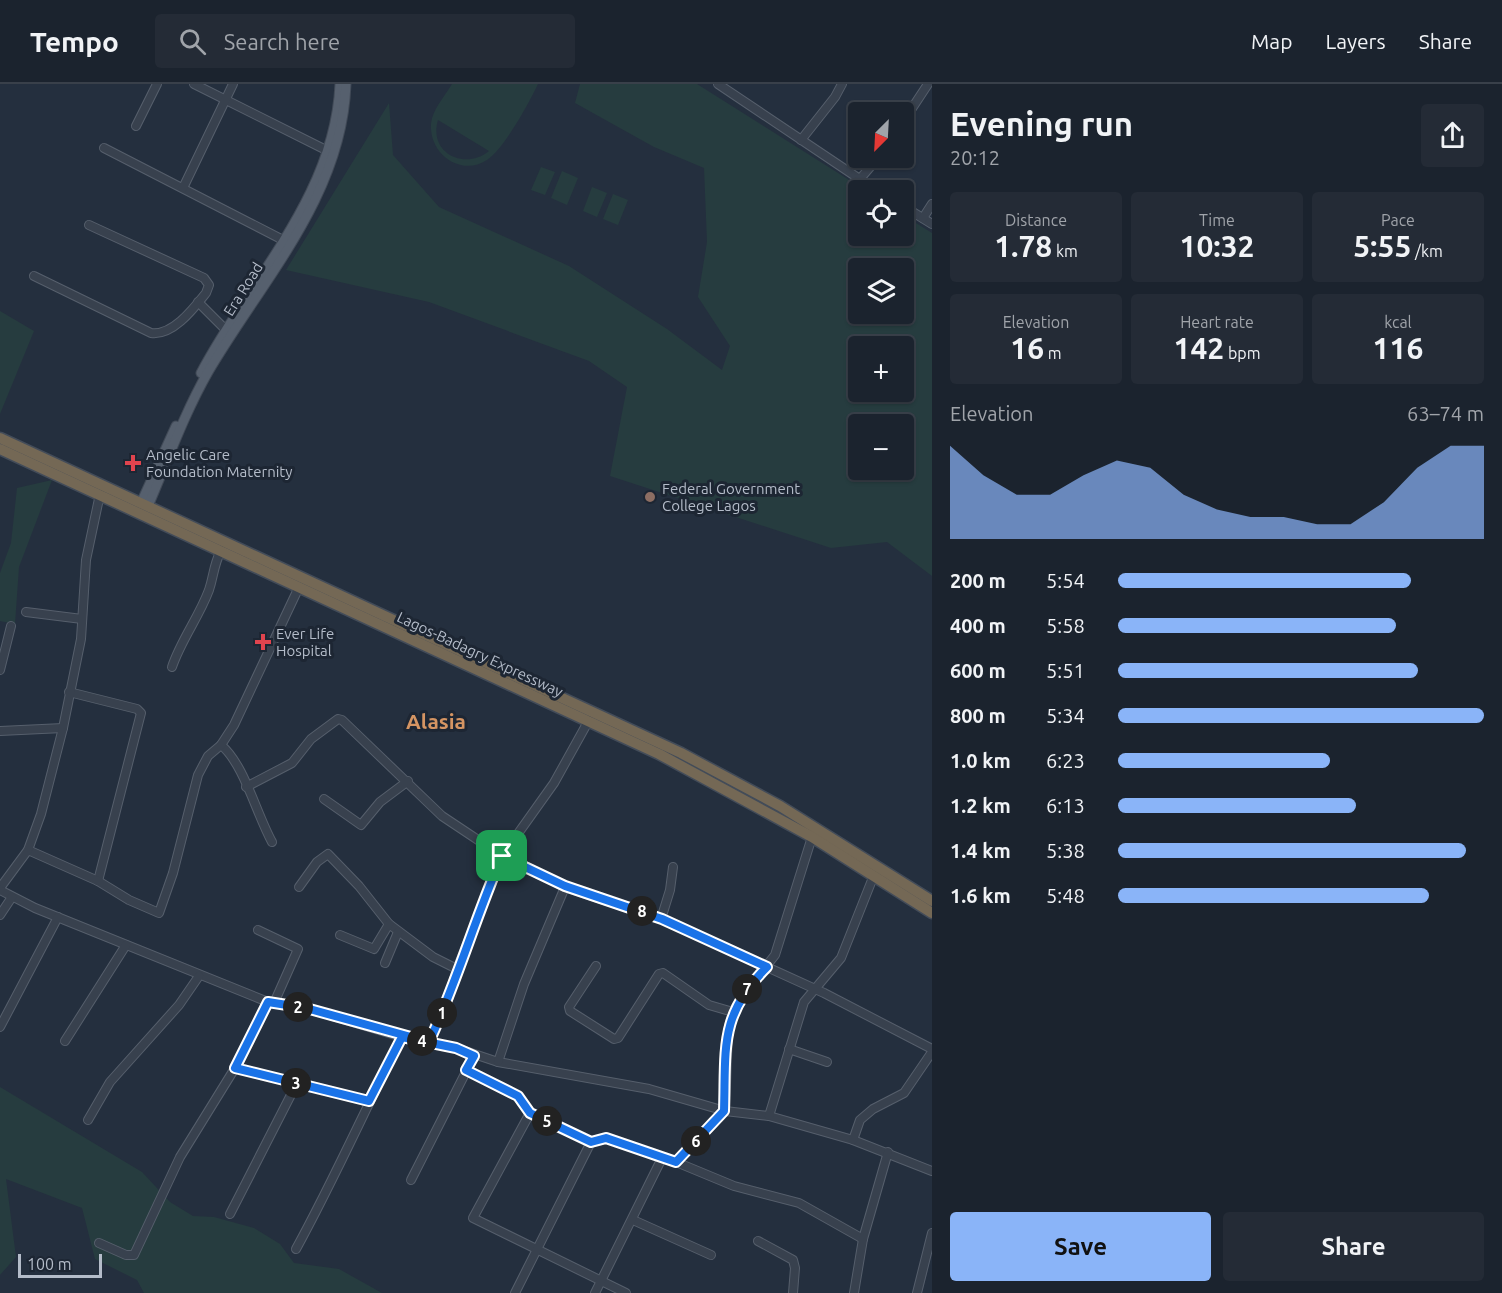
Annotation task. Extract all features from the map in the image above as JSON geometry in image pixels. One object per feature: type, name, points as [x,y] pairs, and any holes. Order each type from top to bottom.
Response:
[{"type":"highway","name":"Lagos-Badagry Expressway","points":[[0,438],[681,753],[780,806],[932,901]]},
{"type":"highway","name":"Lagos-Badagry Expressway","points":[[0,448],[659,754],[812,837],[932,914]]},
{"type":"main road","points":[[145,504],[193,389],[226,330],[307,203],[328,151],[340,112],[340,84]]},
{"type":"main road","name":"Era Road","points":[[145,504],[208,373],[320,194],[335,151],[346,84]]},
{"type":"street","points":[[136,126],[157,84]]},
{"type":"street","points":[[194,84],[328,151]]},
{"type":"street","points":[[183,188],[233,84]]},
{"type":"street","points":[[718,84],[859,180],[869,168]]},
{"type":"street","points":[[801,140],[836,97],[842,84]]},
{"type":"street","points":[[914,105],[928,84]]},
{"type":"street","points":[[104,148],[283,240]]},
{"type":"street","points":[[923,218],[932,204]]},
{"type":"street","points":[[914,213],[932,224]]},
{"type":"street","points":[[34,276],[151,333],[161,334],[171,328],[198,302],[209,285],[204,278],[89,225]]},
{"type":"street","points":[[198,302],[226,330]]},
{"type":"street","points":[[100,494],[86,560],[81,639],[63,728],[41,814],[28,850],[0,889],[12,897],[58,917],[199,976],[271,1003],[316,1011],[402,1037],[456,1048],[474,1056],[498,1062],[649,1089],[724,1111],[769,1116],[853,1140],[932,1171]]},
{"type":"street","points":[[172,667],[178,649],[209,590],[212,568],[221,550]]},
{"type":"street","points":[[28,850],[98,881],[129,900],[159,913],[176,863],[198,775],[208,756],[221,745],[234,725],[299,587]]},
{"type":"street","points":[[26,612],[82,619]]},
{"type":"street","points":[[0,670],[11,626]]},
{"type":"street","points":[[69,692],[136,709],[141,713],[98,881]]},
{"type":"street","points":[[246,787],[292,763],[311,739],[338,719],[342,720],[442,816],[502,856],[565,886],[662,919],[767,967],[932,1051],[904,1094],[873,1109],[860,1120],[853,1140]]},
{"type":"street","points":[[429,1042],[448,1000],[457,969],[502,856],[513,836],[554,783],[589,720]]},
{"type":"street","points":[[0,731],[63,728]]},
{"type":"street","points":[[221,745],[234,757],[258,818],[272,842]]},
{"type":"street","points":[[324,799],[361,825],[380,802],[408,781]]},
{"type":"street","points":[[676,1162],[724,1111],[728,1030],[733,1012],[741,998],[767,967],[784,929],[812,837]]},
{"type":"street","points":[[299,887],[317,862],[328,854],[359,886],[388,924],[433,957],[457,969]]},
{"type":"street","points":[[662,919],[670,890],[673,867]]},
{"type":"street","points":[[769,1116],[804,1002],[841,958],[874,875]]},
{"type":"street","points":[[498,1062],[524,984],[565,886]]},
{"type":"street","points":[[0,915],[12,897]]},
{"type":"street","points":[[0,1027],[58,917]]},
{"type":"street","points":[[340,935],[374,950],[388,924]]},
{"type":"street","points":[[99,1242],[126,1255],[134,1255],[180,1157],[235,1068],[271,1003],[298,949],[258,930]]},
{"type":"street","points":[[385,963],[398,932]]},
{"type":"street","points":[[65,1041],[126,945]]},
{"type":"street","points":[[596,966],[569,1007],[570,1011],[614,1039],[618,1038],[659,974],[663,973],[708,1005],[733,1012]]},
{"type":"street","points":[[88,1120],[110,1082],[179,1005],[199,976]]},
{"type":"street","points":[[296,1249],[336,1176],[369,1101],[402,1037]]},
{"type":"street","points":[[789,1049],[827,1062]]},
{"type":"street","points":[[411,1180],[474,1056]]},
{"type":"street","points":[[235,1068],[369,1101]]},
{"type":"street","points":[[466,1070],[518,1096],[530,1113],[591,1142],[606,1138],[676,1162],[734,1186],[799,1203],[863,1239]]},
{"type":"street","points":[[230,1214],[297,1083]]},
{"type":"street","points":[[530,1113],[473,1218],[538,1248],[601,1283],[626,1293]]},
{"type":"street","points":[[515,1293],[591,1142]]},
{"type":"street","points":[[854,1293],[863,1239],[888,1152]]},
{"type":"street","points":[[595,1293],[662,1158]]},
{"type":"street","points":[[633,1220],[711,1255]]},
{"type":"street","points":[[917,1293],[932,1233]]},
{"type":"street","points":[[758,1241],[792,1260],[795,1268],[793,1293]]},
{"type":"green space","points":[[452,84],[538,84],[501,146],[487,160],[477,165],[467,166],[449,160],[441,153],[432,135],[431,124],[434,114]],"holes":[[[438,120],[489,151],[480,157],[470,159],[460,159],[451,155],[443,150],[438,142],[436,132]]]},
{"type":"green space","points":[[580,84],[697,84],[849,180],[848,246],[914,246],[914,222],[932,233],[932,576],[887,542],[831,548],[610,476],[627,387],[589,361],[429,302],[286,270],[389,103],[393,155],[439,207],[569,266],[667,329],[722,370],[730,346],[698,297],[707,242],[704,168],[654,147],[575,103]]},
{"type":"green space","points":[[541,167],[555,172],[545,195],[531,190]]},
{"type":"green space","points":[[562,171],[578,178],[567,205],[551,198]]},
{"type":"green space","points":[[592,187],[607,193],[597,217],[583,211]]},
{"type":"green space","points":[[613,194],[628,200],[618,225],[603,219]]},
{"type":"green space","points":[[0,311],[34,331],[0,414]]},
{"type":"green space","points":[[52,480],[19,567],[15,624],[0,621],[0,573],[11,543],[17,488]]},
{"type":"green space","points":[[0,1087],[142,1172],[170,1202],[193,1216],[214,1217],[254,1228],[280,1244],[294,1263],[339,1269],[382,1293],[144,1293],[137,1280],[95,1259],[82,1208],[6,1179],[16,1257],[0,1275]]},
{"type":"place","name":"Angelic Care Foundation Maternity","points":[[133,463]]},
{"type":"place","name":"Federal Government College Lagos","points":[[650,497]]},
{"type":"place","name":"Ever Life Hospital","points":[[263,642]]},
{"type":"district","name":"Alasia","points":[[436,721]]},
{"type":"route","points":[[502,856],[457,969],[448,1000],[429,1042],[402,1037],[306,1008],[268,1002],[235,1068],[256,1071],[369,1101],[402,1037],[456,1048],[474,1056],[466,1070],[518,1096],[530,1113],[591,1142],[606,1138],[676,1162],[724,1111],[728,1030],[733,1012],[741,998],[767,967],[662,919],[592,893],[565,886],[502,856]]}]
